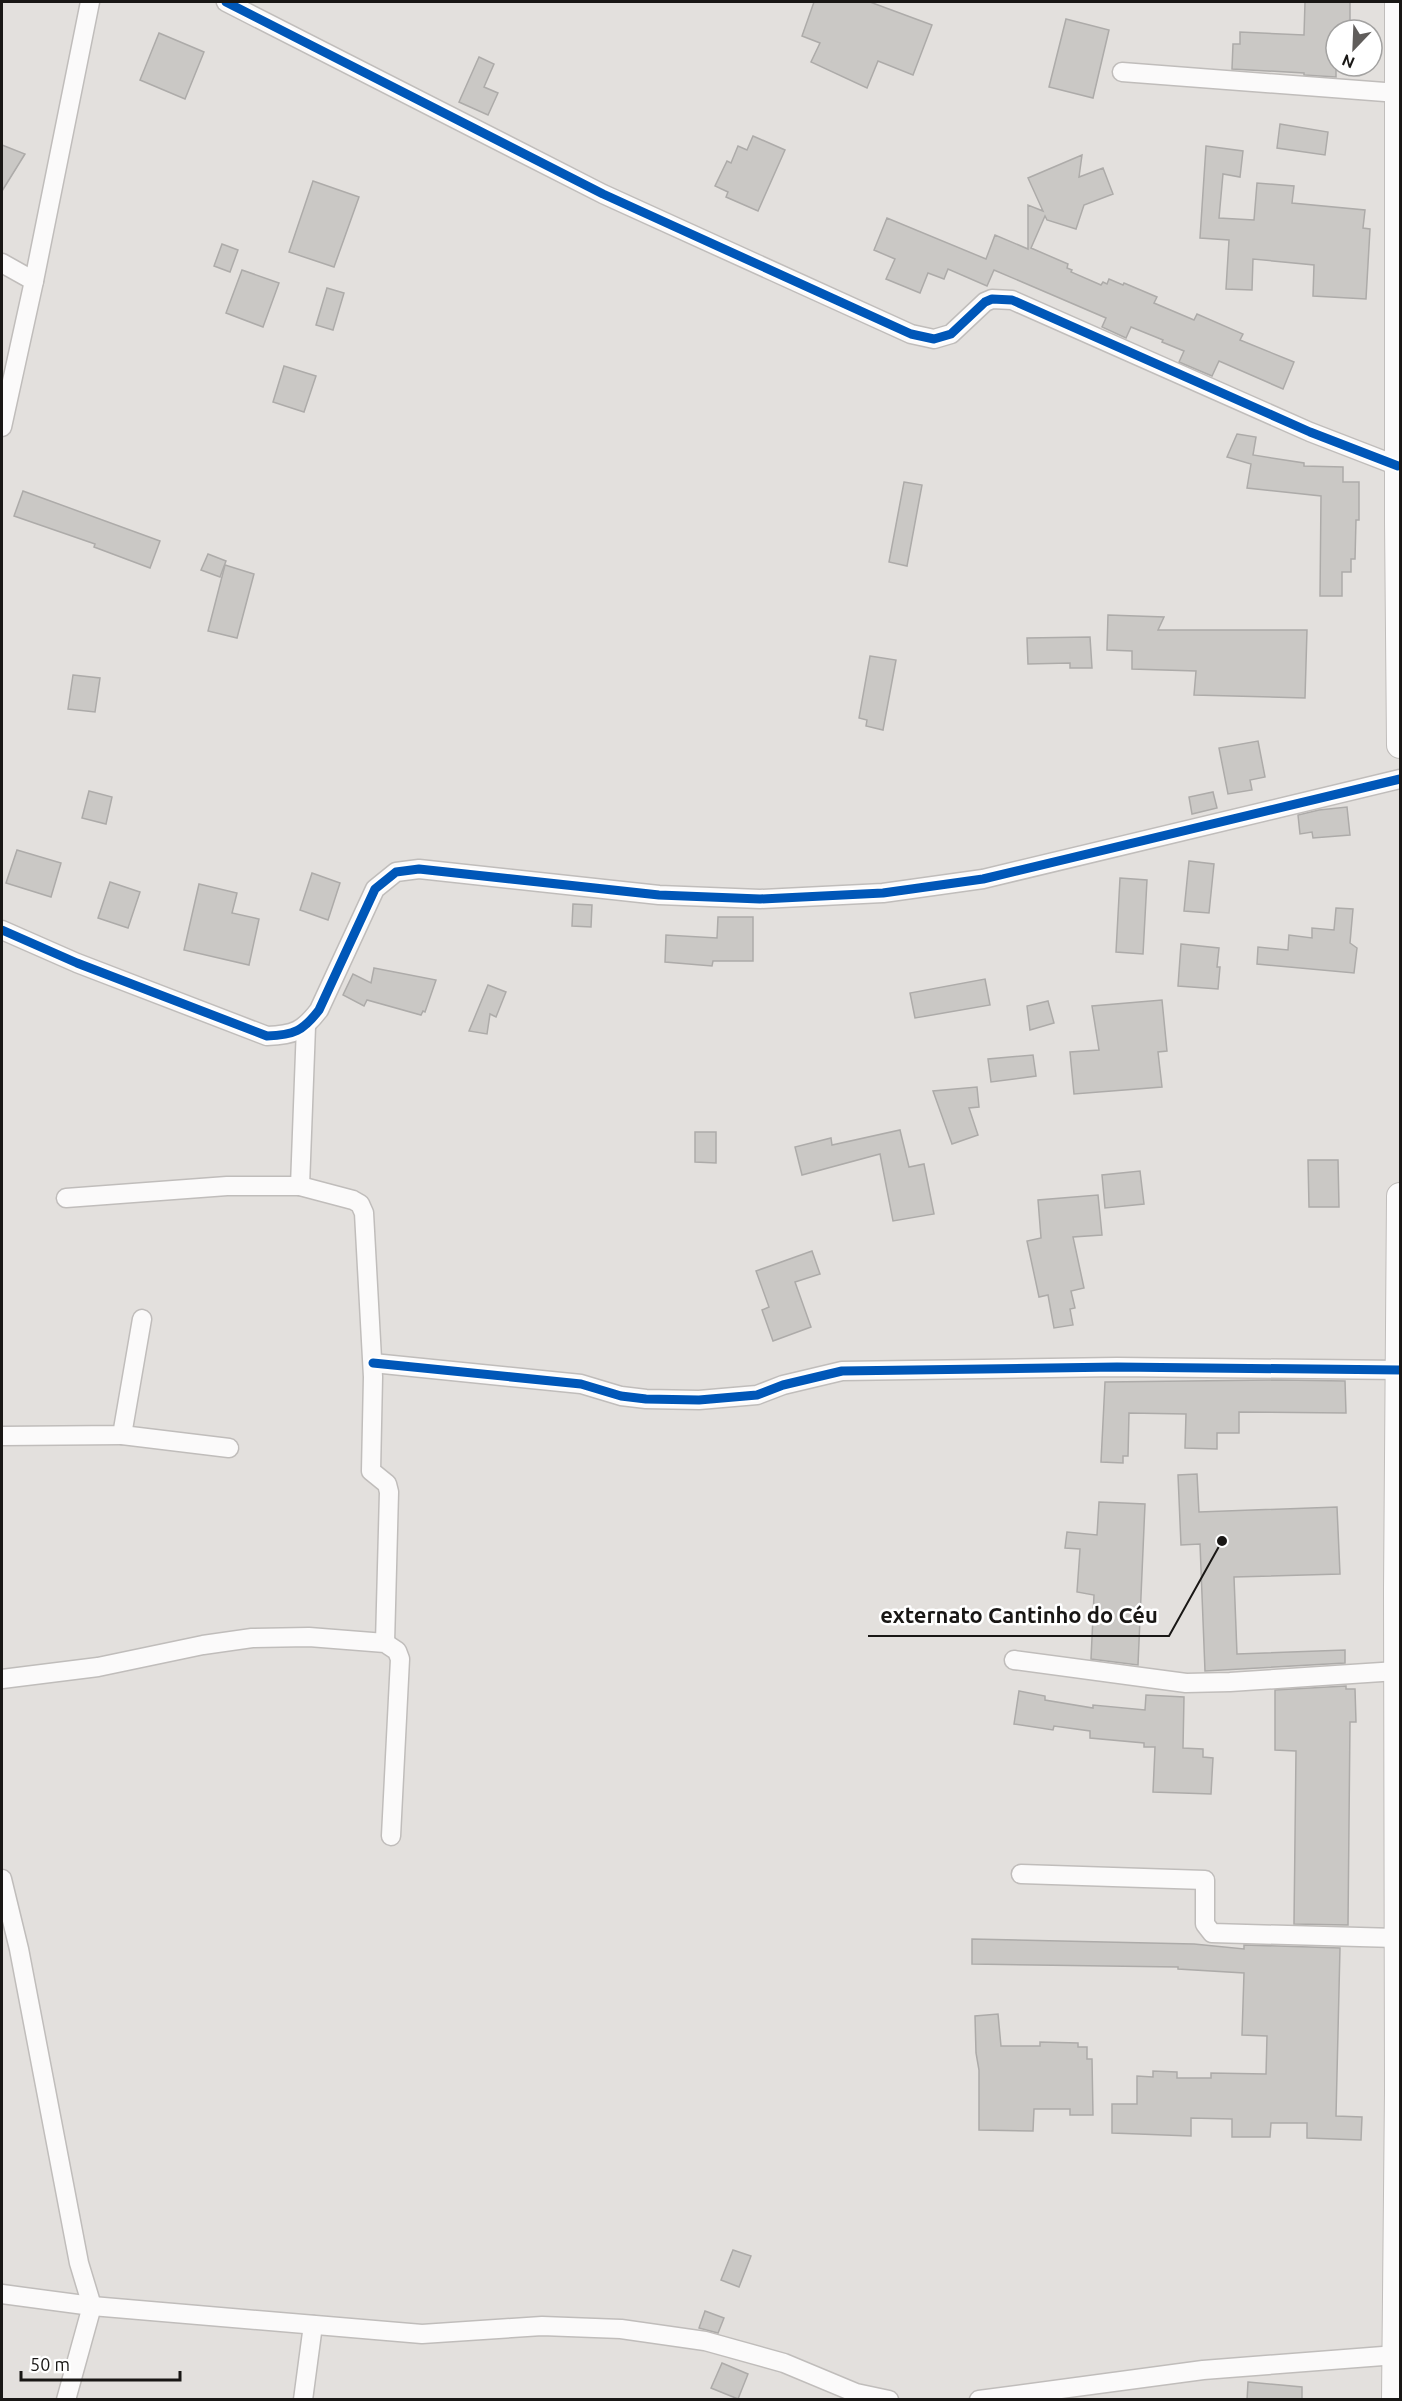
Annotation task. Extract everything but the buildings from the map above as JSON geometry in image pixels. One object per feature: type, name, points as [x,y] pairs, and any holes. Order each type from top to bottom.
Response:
[{"type":"main road","points":[[1399,15],[1400,744]]},
{"type":"main road","points":[[1395,2400],[1399,2090],[1396,1938],[1401,1196]]},
{"type":"street","points":[[2,427],[90,2]]},
{"type":"street","points":[[226,2],[603,194],[911,334],[934,339],[951,334],[985,302],[992,299],[1012,300],[1310,432],[1398,466]]},
{"type":"street","points":[[1122,72],[1398,93]]},
{"type":"street","points":[[2,263],[34,281]]},
{"type":"street","points":[[2,930],[77,963],[267,1036],[288,1036],[306,1026],[319,1010],[375,889],[396,872],[419,869],[658,895],[760,899],[883,894],[983,879],[1401,779]]},
{"type":"street","points":[[300,1186],[306,1026]]},
{"type":"street","points":[[66,1198],[227,1186],[300,1186],[353,1200],[360,1204],[364,1212],[372,1364],[371,1471],[387,1484],[389,1492],[385,1643]]},
{"type":"street","points":[[122,1435],[142,1319]]},
{"type":"street","points":[[372,1364],[581,1384],[629,1397],[699,1400],[757,1395],[783,1385],[842,1371],[1117,1367],[1400,1370]]},
{"type":"street","points":[[2,1436],[122,1435],[229,1448]]},
{"type":"street","points":[[2,1678],[98,1667],[203,1645],[252,1638],[309,1637],[385,1643],[397,1651],[400,1659],[391,1836]]},
{"type":"street","points":[[1014,1660],[1186,1683],[1397,1671]]},
{"type":"street","points":[[1021,1874],[1205,1880],[1205,1924],[1212,1933],[1396,1938]]},
{"type":"street","points":[[2,1879],[10,1949],[80,2263],[92,2306],[66,2400]]},
{"type":"street","points":[[2,2294],[92,2306],[422,2334],[542,2326],[621,2329],[705,2340],[784,2363],[855,2396],[889,2400]]},
{"type":"street","points":[[303,2400],[313,2325]]},
{"type":"street","points":[[979,2400],[1203,2370],[1396,2355]]},
{"type":"cycle path","points":[[226,2],[603,194],[911,334],[934,339],[951,334],[985,302],[992,299],[1012,300],[1310,432],[1398,466]]},
{"type":"cycle path","points":[[2,930],[77,963],[267,1036],[291,1033],[308,1023],[319,1010],[375,889],[396,872],[419,869],[659,895],[760,899],[883,893],[983,879],[1400,779]]},
{"type":"cycle path","points":[[373,1363],[581,1384],[621,1396],[646,1399],[699,1400],[757,1395],[783,1385],[842,1371],[1117,1367],[1400,1370]]},
{"type":"place","name":"externato Cantinho do Céu","points":[[1222,1541]]}]
